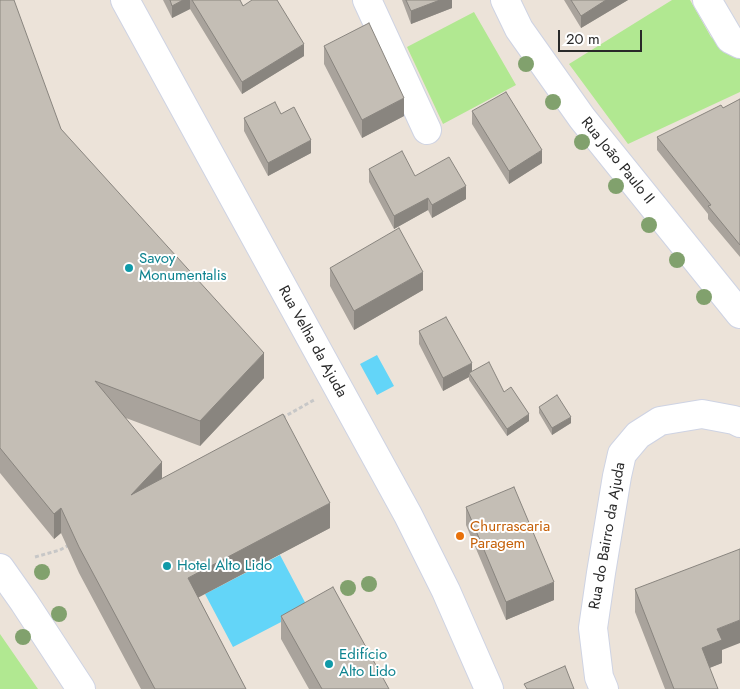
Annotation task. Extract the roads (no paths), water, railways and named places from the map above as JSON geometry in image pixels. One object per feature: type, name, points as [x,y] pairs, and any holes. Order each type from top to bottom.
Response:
[{"type":"street","name":"Rua Velha da Ajuda","points":[[125,0],[408,516],[446,591],[489,689]]},
{"type":"street","points":[[367,0],[428,130]]},
{"type":"street","name":"Rua João Paulo II","points":[[505,0],[519,29],[582,118],[740,314]]},
{"type":"street","points":[[708,0],[730,39],[740,44]]},
{"type":"street","name":"Rua do Bairro da Ajuda","points":[[604,689],[599,677],[593,628],[616,476],[622,454],[638,435],[660,422],[702,414],[734,420],[740,423]]},
{"type":"street","points":[[0,568],[81,689]]},
{"type":"water","points":[[377,355],[394,386],[377,395],[360,364]]},
{"type":"water","points":[[280,555],[308,608],[233,647],[205,594]]},
{"type":"place","name":"Savoy Monumentalis","points":[[129,268]]},
{"type":"place","name":"Churrascaria Paragem","points":[[460,536]]},
{"type":"place","name":"Hotel Alto Lido","points":[[167,566]]},
{"type":"place","name":"Edifício Alto Lido","points":[[329,664]]}]
